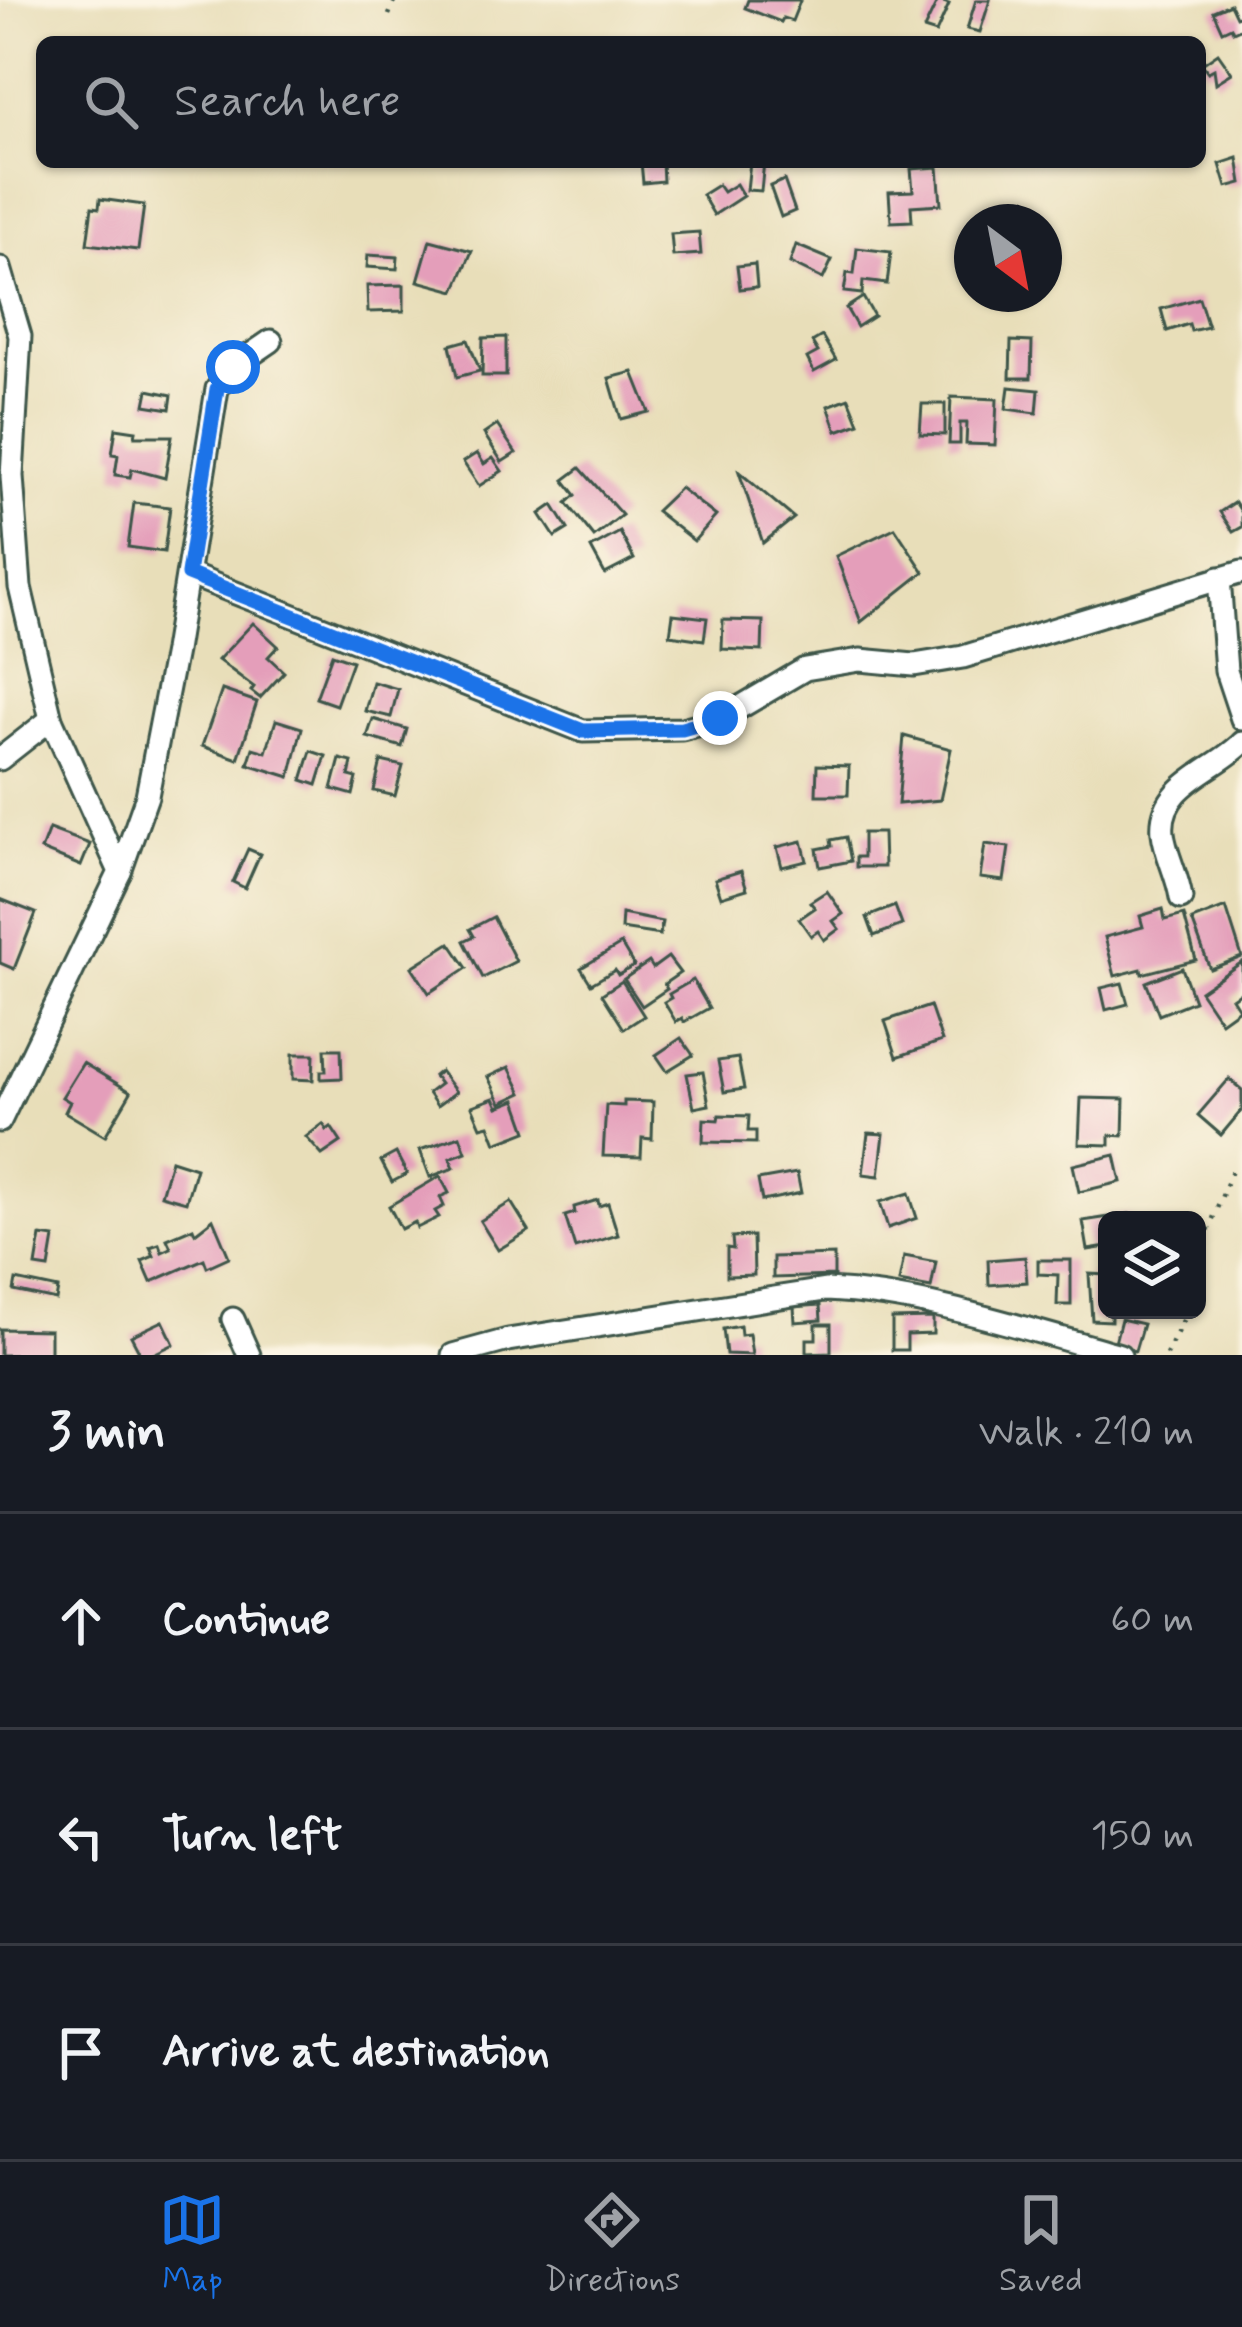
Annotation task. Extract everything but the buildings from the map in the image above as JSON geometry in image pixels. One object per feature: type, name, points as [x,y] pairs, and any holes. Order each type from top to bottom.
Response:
[{"type":"street","points":[[0,268],[20,336],[12,476],[20,586],[51,719],[120,872]]},
{"type":"street","points":[[3,1108],[120,872],[147,796],[217,389],[233,367],[271,341]]},
{"type":"street","points":[[188,574],[583,731],[682,729],[720,718],[805,669],[860,660],[914,665],[963,657],[1242,572]]},
{"type":"street","points":[[1219,578],[1226,671],[1242,719]]},
{"type":"street","points":[[0,759],[51,719]]},
{"type":"street","points":[[1181,898],[1178,873],[1163,833],[1167,809],[1179,790],[1242,743]]},
{"type":"street","points":[[453,1355],[508,1340],[825,1291],[857,1292],[944,1310],[1120,1355]]},
{"type":"street","points":[[233,1319],[249,1355]]},
{"type":"path","points":[[389,15],[395,0]]},
{"type":"path","points":[[1206,1237],[1233,1168]]},
{"type":"path","points":[[1166,1355],[1184,1319]]},
{"type":"route","points":[[233,367],[217,389],[188,574],[583,731],[682,729],[720,718]]}]
